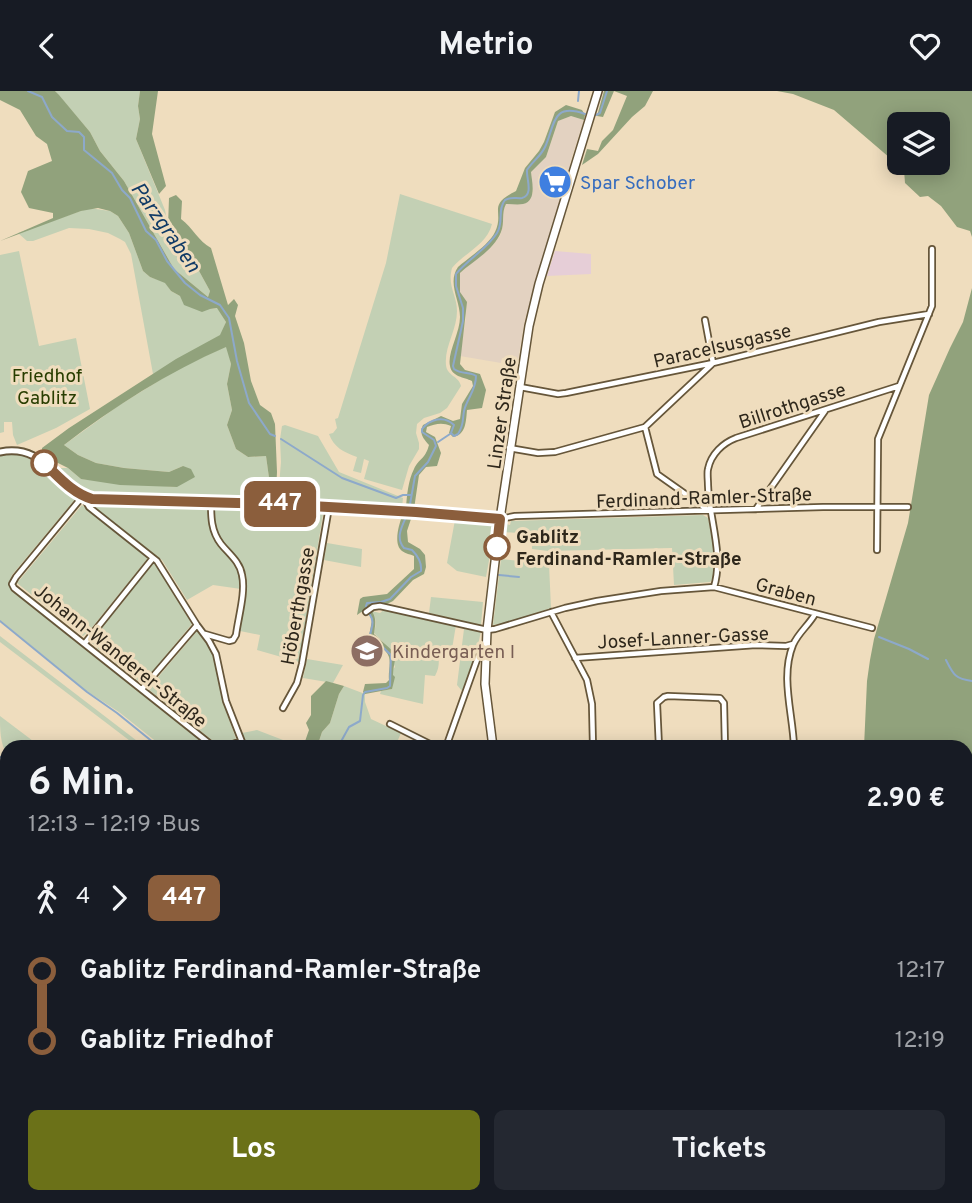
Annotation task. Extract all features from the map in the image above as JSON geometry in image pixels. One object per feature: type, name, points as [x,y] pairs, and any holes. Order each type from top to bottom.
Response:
[{"type":"main road","name":"Linzer Straße","points":[[492,740],[486,694],[486,630],[509,448],[535,301],[598,91]]},
{"type":"street","points":[[877,550],[878,439],[932,306],[932,249]]},
{"type":"street","name":"Paracelsusgasse","points":[[520,387],[566,393],[713,363],[879,322],[929,314]]},
{"type":"street","points":[[509,448],[538,453],[555,452],[645,427],[713,363],[705,320]]},
{"type":"street","name":"Billrothgasse","points":[[713,587],[717,577],[717,556],[710,511],[708,469],[717,450],[730,440],[899,386]]},
{"type":"street","points":[[755,510],[827,409]]},
{"type":"street","points":[[645,427],[657,474],[710,511]]},
{"type":"street","points":[[0,452],[17,450],[32,455],[68,486],[83,496],[96,499],[329,507],[500,519]]},
{"type":"street","points":[[83,496],[89,507],[157,561],[216,654],[226,701],[241,740]]},
{"type":"street","name":"Johann-Wanderer-Straße","points":[[83,496],[16,577],[12,584],[14,588],[205,740]]},
{"type":"street","points":[[204,634],[233,640],[243,590],[240,567],[219,542],[214,530],[211,502]]},
{"type":"street","name":"Höberthgasse","points":[[283,708],[297,683],[302,664],[329,507]]},
{"type":"street","name":"Ferdinand-Ramler-Straße","points":[[500,519],[515,516],[908,507]]},
{"type":"street","points":[[85,643],[153,558]]},
{"type":"street","name":"Graben","points":[[486,630],[597,601],[661,591],[713,587],[872,628]]},
{"type":"street","points":[[368,611],[380,606],[486,630]]},
{"type":"street","points":[[551,612],[587,680],[592,704],[593,740]]},
{"type":"street","points":[[794,740],[787,679],[793,644],[815,614]]},
{"type":"street","points":[[142,689],[197,625]]},
{"type":"street","name":"Josef-Lanner-Gasse","points":[[575,658],[793,644]]},
{"type":"street","points":[[448,740],[478,657],[485,650]]},
{"type":"street","points":[[659,740],[657,703],[664,697],[720,698],[724,703],[725,740]]},
{"type":"street","points":[[390,724],[422,740]]},
{"type":"shaded area","points":[[571,116],[584,120],[525,319],[518,360],[502,358],[501,363],[460,356],[466,317],[460,292],[460,273],[500,236],[506,204],[522,204],[533,193],[531,172],[546,157],[558,121]]},
{"type":"shaded area","points":[[555,251],[591,254],[591,274],[547,276]]},
{"type":"green space","points":[[0,91],[55,91],[90,132],[100,151],[124,181],[174,269],[208,297],[210,291],[181,238],[168,226],[169,198],[176,195],[182,201],[181,219],[211,248],[228,305],[234,299],[238,305],[235,316],[244,343],[251,381],[260,405],[271,413],[275,424],[277,472],[276,492],[272,499],[266,456],[248,457],[236,449],[227,425],[232,410],[227,384],[231,364],[226,347],[183,367],[142,391],[64,445],[96,463],[169,472],[183,466],[191,469],[195,477],[177,487],[120,485],[81,479],[68,468],[54,461],[49,463],[42,456],[42,448],[69,428],[176,359],[220,335],[226,322],[217,308],[202,312],[184,305],[180,296],[171,291],[165,283],[143,271],[129,233],[118,216],[110,211],[98,208],[81,211],[0,241],[53,218],[53,213],[29,208],[21,192],[28,171],[52,161],[47,144],[36,136],[20,110],[0,100]]},
{"type":"green space","points":[[55,91],[140,91],[140,119],[136,139],[165,210],[168,226],[181,238],[210,291],[208,297],[174,269],[124,181],[100,151],[90,132]]},
{"type":"green space","points":[[140,91],[158,91],[152,134],[166,186],[159,194],[136,139],[140,119]]},
{"type":"green space","points":[[604,91],[614,91],[603,117],[597,116]]},
{"type":"green space","points":[[614,91],[653,91],[645,106],[598,154],[582,165],[587,149],[598,151],[602,141],[613,130],[627,96]]},
{"type":"green space","points":[[777,91],[972,91],[972,237],[970,231],[957,227],[941,206],[928,196],[920,197],[905,183],[904,175],[950,175],[950,112],[887,112],[887,155],[834,110],[793,94]]},
{"type":"green space","points":[[566,105],[582,110],[584,120],[571,116],[558,121],[546,157],[531,172],[533,191],[530,199],[523,204],[506,204],[498,238],[460,273],[460,292],[467,302],[460,364],[465,370],[480,374],[486,390],[482,408],[467,410],[464,427],[457,436],[453,437],[449,433],[451,426],[448,425],[427,427],[426,432],[435,437],[441,453],[437,466],[426,467],[419,475],[414,509],[406,508],[412,474],[429,445],[422,436],[423,425],[441,416],[453,421],[460,419],[462,404],[473,386],[472,381],[456,375],[450,366],[450,355],[460,317],[454,285],[455,273],[458,267],[492,237],[498,225],[501,201],[516,191],[525,168],[544,142],[555,112]]},
{"type":"green space","points":[[400,194],[492,224],[485,238],[452,268],[451,285],[457,311],[446,365],[448,372],[461,386],[447,408],[417,424],[419,449],[409,466],[402,490],[364,479],[369,461],[364,459],[361,473],[353,471],[357,457],[337,446],[329,434],[337,428],[335,419],[338,418],[386,263]]},
{"type":"green space","points":[[89,208],[110,211],[118,216],[129,233],[143,271],[150,277],[165,282],[171,291],[180,296],[210,309],[218,308],[226,322],[221,335],[153,374],[131,254],[125,242],[108,233],[89,229],[69,228],[33,241],[27,241],[18,233]]},
{"type":"green space","name":"Friedhof Gablitz","points":[[19,251],[39,346],[76,338],[90,409],[17,445],[12,422],[4,422],[4,432],[0,433],[0,255]]},
{"type":"green space","points":[[972,288],[972,740],[864,740],[870,660],[908,523],[929,395],[963,322]]},
{"type":"green space","points":[[227,346],[231,364],[227,384],[232,410],[227,425],[236,449],[248,457],[266,456],[272,499],[98,497],[83,493],[59,471],[61,468],[68,468],[81,479],[177,487],[183,466],[169,472],[124,468],[96,463],[64,445],[118,406],[181,367]]},
{"type":"green space","points":[[282,426],[318,436],[339,472],[403,498],[402,508],[278,498],[280,439]]},
{"type":"green space","points":[[16,453],[25,457],[41,466],[77,497],[12,575],[9,584],[12,589],[200,740],[154,740],[85,690],[0,620],[0,456]]},
{"type":"green space","points":[[92,503],[208,505],[213,534],[240,573],[241,589],[213,585],[187,600],[162,560]]},
{"type":"green space","points":[[82,505],[148,558],[83,636],[17,583]]},
{"type":"green space","points":[[216,508],[323,514],[299,662],[257,650],[260,635],[240,631],[246,596],[246,575],[241,563],[219,534],[213,510]]},
{"type":"green space","points":[[703,515],[708,518],[714,547],[714,578],[710,582],[674,585],[672,548],[548,551],[532,549],[532,534],[504,532],[506,524],[510,525],[511,521]]},
{"type":"green space","points":[[402,516],[412,516],[407,531],[408,542],[425,555],[424,574],[413,580],[393,601],[373,604],[357,615],[360,599],[387,594],[414,569],[414,556],[402,551],[398,544]]},
{"type":"green space","points":[[455,520],[493,524],[489,552],[485,553],[490,555],[486,577],[457,571],[447,563]]},
{"type":"green space","points":[[327,543],[362,549],[361,567],[324,560]]},
{"type":"green space","points":[[501,559],[549,564],[551,608],[493,625]]},
{"type":"green space","points":[[154,562],[192,624],[142,684],[90,641]]},
{"type":"green space","points":[[431,597],[483,602],[481,625],[429,613]]},
{"type":"green space","points":[[385,609],[456,625],[452,649],[444,648],[443,651],[438,651],[435,676],[425,675],[423,704],[380,694],[381,691],[392,689],[395,667],[385,644],[374,633],[376,622],[372,611],[380,613]]},
{"type":"green space","points":[[372,611],[375,619],[374,634],[396,654],[393,672],[395,677],[392,689],[365,694],[365,684],[386,683],[389,680],[389,657],[369,636],[372,620],[368,613]]},
{"type":"green space","points":[[464,629],[481,631],[462,691],[457,685]]},
{"type":"green space","points":[[197,631],[213,652],[224,705],[236,739],[212,740],[148,689]]},
{"type":"green space","points":[[0,636],[136,740],[129,740],[0,642]]},
{"type":"green space","points":[[307,659],[343,665],[333,683],[303,678]]},
{"type":"green space","points":[[326,681],[344,686],[330,723],[319,740],[305,740],[309,730],[306,723],[311,715],[311,696]]},
{"type":"green space","points":[[344,686],[365,694],[371,719],[401,733],[398,740],[319,740],[330,723]]},
{"type":"green space","points":[[0,716],[32,740],[2,740]]},
{"type":"green space","points":[[257,730],[283,740],[245,740],[242,733]]},
{"type":"waterway","name":"Parzgraben","points":[[28,91],[42,97],[52,117],[67,131],[79,132],[84,137],[84,150],[112,173],[130,198],[146,231],[156,240],[167,261],[185,283],[200,295],[220,305],[229,318],[249,403],[270,434],[275,436]]},
{"type":"waterway","points":[[578,101],[579,91]]},
{"type":"waterway","points":[[596,115],[600,113],[607,91]]},
{"type":"waterway","points":[[409,510],[415,476],[428,462],[436,446],[434,440],[422,432],[422,429],[429,423],[442,419],[454,425],[451,433],[454,436],[458,434],[475,384],[476,376],[457,371],[453,366],[463,321],[456,274],[497,233],[505,200],[522,198],[528,193],[527,170],[543,150],[556,118],[566,111],[585,114]]},
{"type":"waterway","points":[[438,442],[450,434]]},
{"type":"waterway","name":"Parzgraben","points":[[281,439],[342,478],[396,498],[411,495]]},
{"type":"waterway","points":[[367,608],[367,603],[390,599],[411,577],[421,571],[418,557],[401,544],[400,532],[407,515]]},
{"type":"waterway","points":[[499,575],[519,577]]},
{"type":"waterway","points":[[342,740],[349,727],[360,721],[365,692],[390,686],[391,655],[370,635],[372,622],[369,613]]},
{"type":"waterway","points":[[0,621],[150,740]]},
{"type":"waterway","points":[[879,637],[928,659]]},
{"type":"waterway","points":[[946,660],[955,675],[972,681]]},
{"type":"bus line","name":"447","points":[[44,463],[74,491],[92,499],[276,504],[500,519],[497,547]]},
{"type":"place","name":"Spar Schober","points":[[555,182]]},
{"type":"place","name":"Gablitz Ferdinand-Ramler-Straße","points":[[497,547]]},
{"type":"place","name":"Kindergarten I","points":[[367,651]]}]
